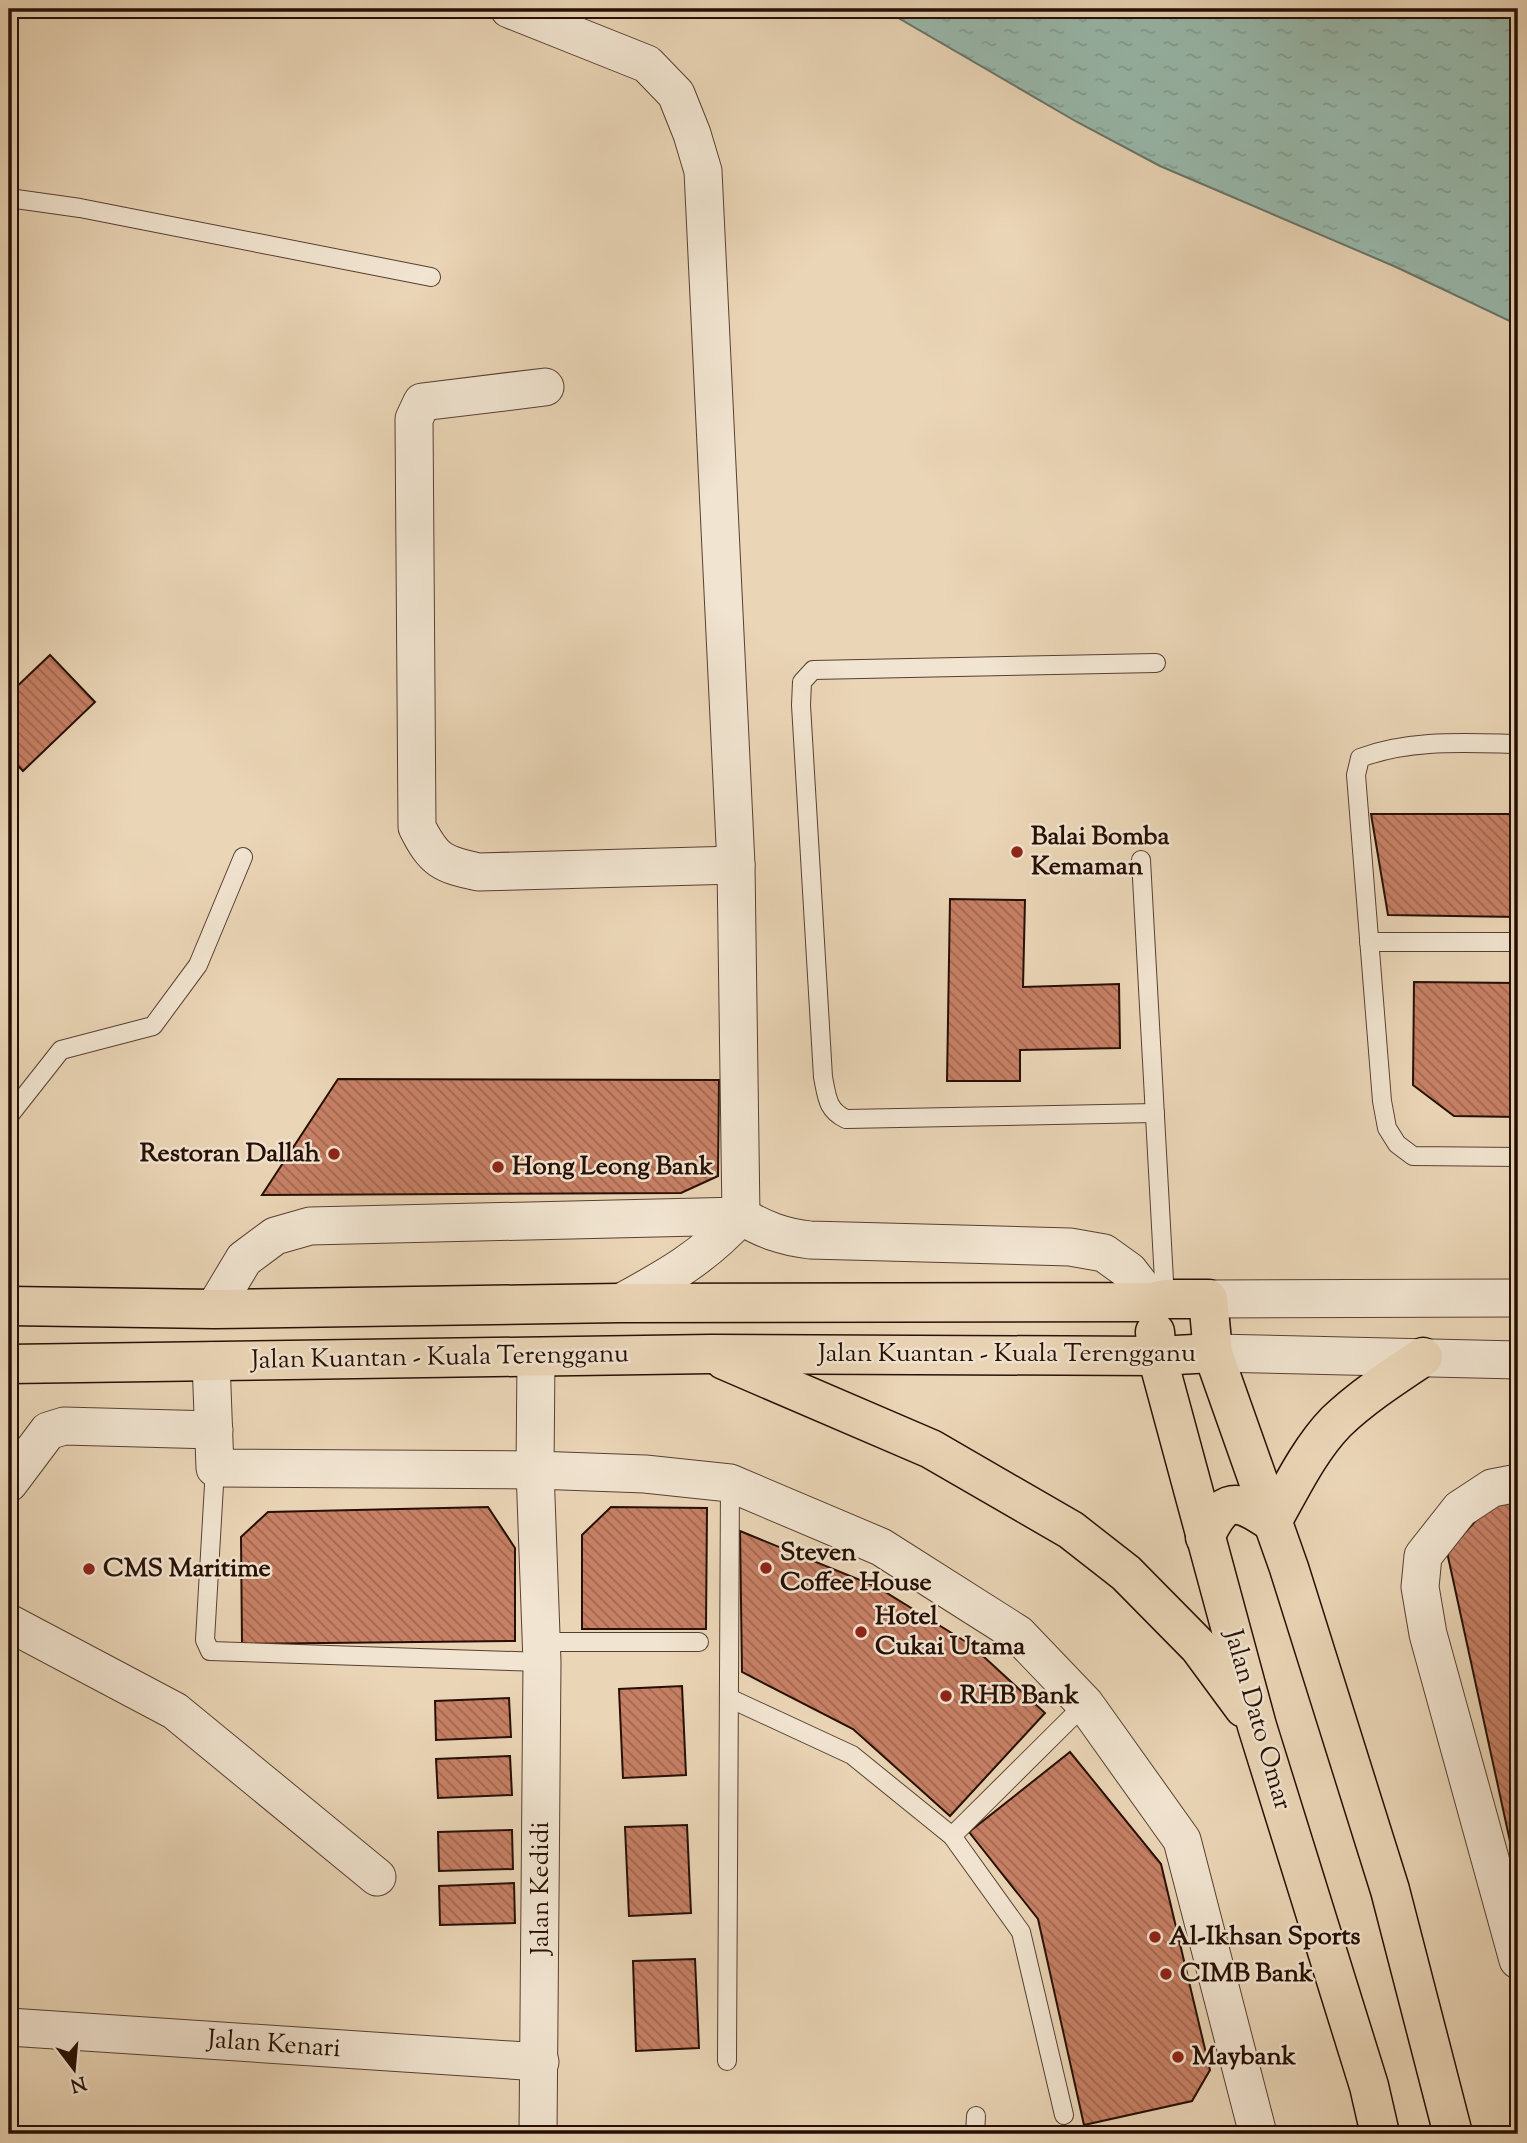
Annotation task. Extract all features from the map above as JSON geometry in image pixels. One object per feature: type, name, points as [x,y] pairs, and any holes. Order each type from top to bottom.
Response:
[{"type":"highway","name":"Jalan Kuantan - Kuala Terengganu","points":[[9,1306],[214,1309],[1208,1299],[1213,1353],[1157,1356],[710,1354],[9,1364]]},
{"type":"highway","name":"Jalan Dato Omar","points":[[1159,1301],[1157,1356],[1205,1537],[1257,1726],[1369,2086],[1380,2134]]},
{"type":"highway","points":[[1213,1353],[1289,1568],[1390,1890],[1453,2134]]},
{"type":"highway","points":[[710,1354],[931,1450],[1071,1530],[1126,1573],[1199,1647],[1257,1726]]},
{"type":"highway","points":[[1272,1522],[1306,1462],[1335,1423],[1373,1390],[1423,1357]]},
{"type":"highway","points":[[1205,1537],[1214,1517],[1223,1508],[1238,1504],[1252,1508],[1272,1522]]},
{"type":"street","points":[[509,9],[647,64],[676,94],[703,171],[736,865],[741,1216],[697,1259],[620,1303]]},
{"type":"street","points":[[545,387],[422,402],[414,419],[417,827],[429,850],[449,866],[478,872],[736,865]]},
{"type":"street","points":[[214,1309],[244,1259],[275,1236],[310,1226],[741,1216],[787,1238],[1070,1247],[1104,1253],[1129,1271],[1159,1301]]},
{"type":"street","points":[[1208,1299],[1518,1298]]},
{"type":"street","points":[[1213,1353],[1518,1360]]},
{"type":"street","name":"Jalan Kedidi","points":[[536,1358],[535,1470],[541,1652],[538,2134]]},
{"type":"street","points":[[211,1360],[215,1468],[535,1470],[645,1474],[730,1483],[881,1547],[1018,1633],[1085,1704],[1182,1840],[1258,2134]]},
{"type":"street","points":[[9,1483],[48,1431],[64,1426],[214,1430]]},
{"type":"street","points":[[1518,1483],[1492,1488],[1460,1509],[1423,1556],[1420,1587],[1428,1634],[1518,1960]]},
{"type":"street","points":[[9,1623],[175,1711],[377,1877]]},
{"type":"street","name":"Jalan Kenari","points":[[9,2027],[540,2062]]},
{"type":"lane","points":[[9,198],[80,208],[431,277]]},
{"type":"lane","points":[[1155,1113],[846,1119],[835,1114],[829,1103],[823,1077],[801,705],[802,682],[813,670],[1156,663]]},
{"type":"lane","points":[[1518,744],[1438,743],[1378,751],[1360,758],[1356,775],[1382,1101],[1387,1128],[1397,1144],[1413,1156],[1518,1157]]},
{"type":"lane","points":[[9,1116],[61,1050],[153,1026],[198,965],[243,857]]},
{"type":"lane","points":[[1141,860],[1155,1113],[1159,1301]]},
{"type":"lane","points":[[1369,942],[1518,942]]},
{"type":"lane","points":[[215,1468],[205,1640],[210,1651],[541,1652],[699,1642]]},
{"type":"lane","points":[[727,2061],[730,1483]]},
{"type":"lane","points":[[729,1698],[852,1755],[952,1836],[1021,1932],[1064,2115]]},
{"type":"lane","points":[[952,1836],[1085,1704]]},
{"type":"lane","points":[[975,2134],[976,2116]]},
{"type":"water","points":[[883,9],[1518,9],[1518,325],[1396,267],[1160,166],[1077,122]]},
{"type":"building","points":[[50,655],[95,702],[23,771],[9,756],[9,694]]},
{"type":"building","points":[[1371,814],[1518,814],[1518,917],[1388,915]]},
{"type":"building","points":[[950,899],[1025,900],[1023,987],[1119,984],[1120,1048],[1020,1050],[1020,1081],[947,1081]]},
{"type":"building","points":[[1414,982],[1518,983],[1518,1117],[1454,1116],[1413,1085]]},
{"type":"building","points":[[338,1079],[719,1080],[718,1176],[681,1193],[262,1195]]},
{"type":"building","points":[[1518,1496],[1518,1878],[1447,1552],[1493,1502]]},
{"type":"building","points":[[488,1507],[515,1548],[515,1641],[242,1644],[241,1537],[268,1512]]},
{"type":"building","points":[[611,1507],[707,1508],[706,1629],[582,1629],[582,1535]]},
{"type":"building","points":[[740,1531],[877,1587],[971,1645],[1045,1713],[950,1816],[853,1729],[742,1672]]},
{"type":"building","points":[[682,1686],[686,1775],[623,1778],[619,1689]]},
{"type":"building","points":[[509,1698],[511,1737],[436,1740],[435,1701]]},
{"type":"building","points":[[1070,1752],[1161,1864],[1210,2070],[1192,2101],[1084,2125],[1038,1919],[969,1832]]},
{"type":"building","points":[[510,1756],[512,1795],[438,1798],[436,1759]]},
{"type":"building","points":[[687,1825],[691,1913],[629,1916],[625,1827]]},
{"type":"building","points":[[512,1830],[513,1869],[439,1871],[438,1832]]},
{"type":"building","points":[[514,1883],[515,1923],[440,1925],[439,1886]]},
{"type":"building","points":[[695,1959],[699,2048],[636,2051],[633,1961]]},
{"type":"place","name":"Balai Bomba Kemaman","points":[[1017,852]]},
{"type":"place","name":"Restoran Dallah","points":[[334,1154]]},
{"type":"place","name":"Hong Leong Bank","points":[[498,1167]]},
{"type":"place","name":"Steven Coffee House","points":[[766,1568]]},
{"type":"place","name":"CMS Maritime","points":[[89,1569]]},
{"type":"place","name":"Hotel Cukai Utama","points":[[861,1632]]},
{"type":"place","name":"RHB Bank","points":[[946,1696]]},
{"type":"place","name":"Al-Ikhsan Sports","points":[[1155,1937]]},
{"type":"place","name":"CIMB Bank","points":[[1166,1974]]},
{"type":"place","name":"Maybank","points":[[1178,2057]]}]
